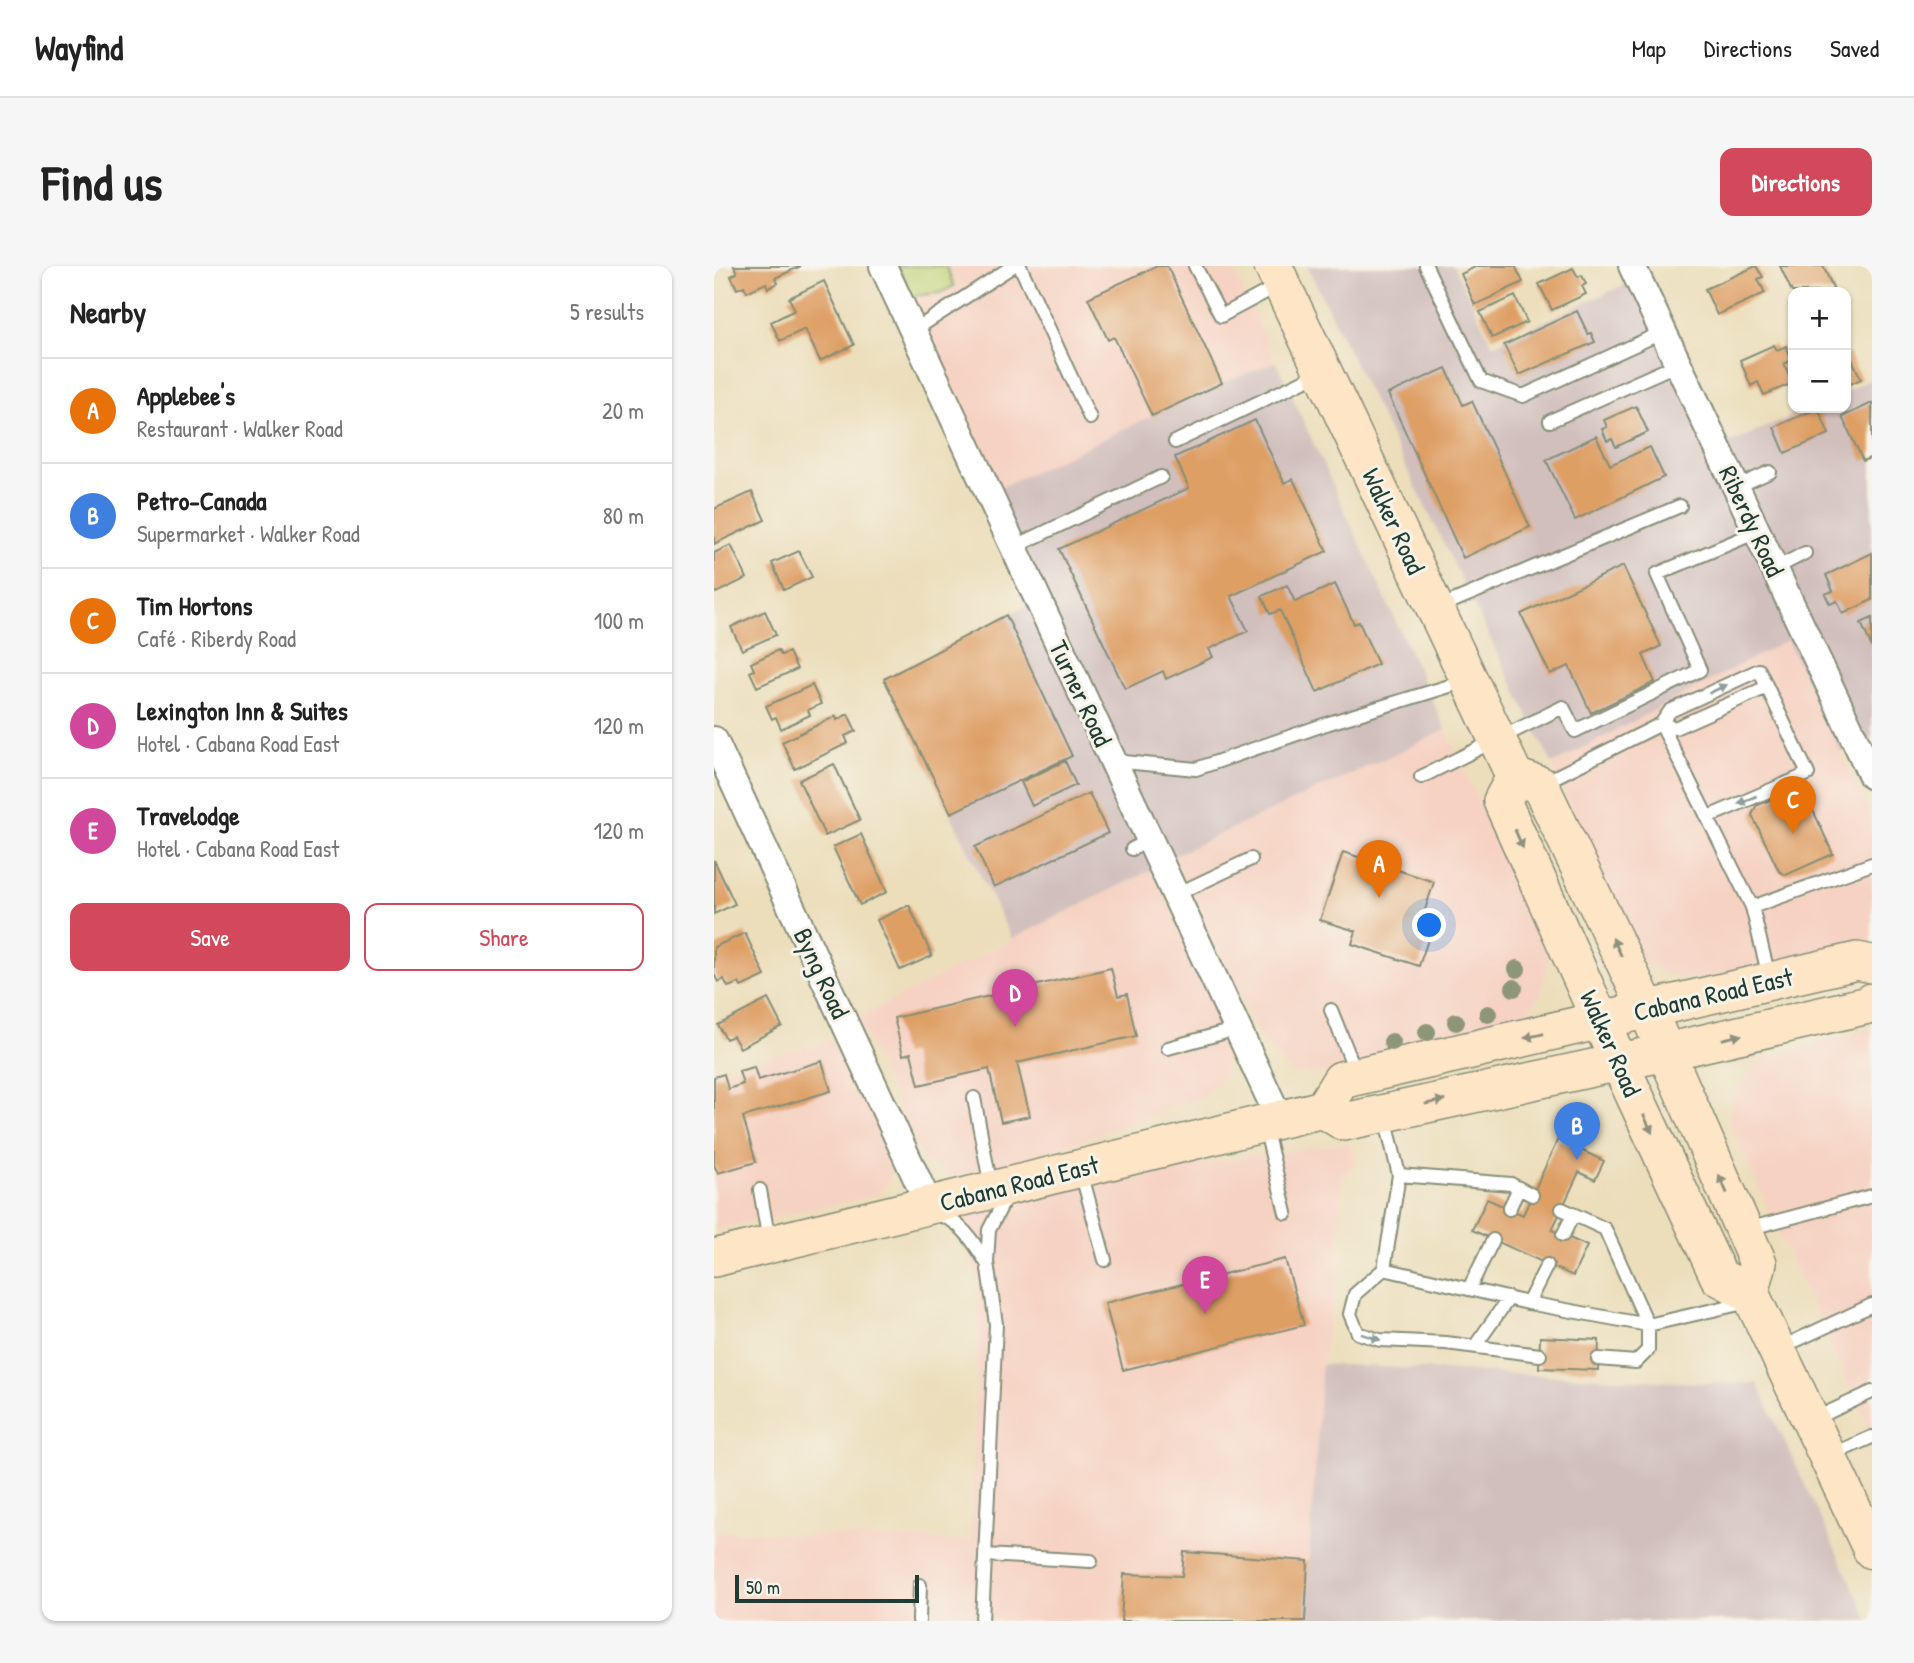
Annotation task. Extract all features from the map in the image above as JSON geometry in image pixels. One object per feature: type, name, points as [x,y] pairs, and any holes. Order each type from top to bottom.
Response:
[{"type":"main road","name":"Walker Road","points":[[1278,271],[1498,741],[1527,781],[1647,1009],[1758,1263],[1752,1297],[1719,1277],[1502,801],[1527,781]]},
{"type":"main road","name":"Cabana Road East","points":[[714,1258],[1323,1109],[1341,1080],[1857,961],[1872,964]]},
{"type":"main road","name":"Cabana Road East","points":[[1323,1109],[1344,1122],[1871,1007]]},
{"type":"main road","points":[[1752,1297],[1872,1550]]},
{"type":"street","name":"Turner Road","points":[[883,266],[1113,761],[1141,845],[1175,895],[1237,1029],[1272,1122]]},
{"type":"street","name":"Riberdy Road","points":[[1632,266],[1872,776]]},
{"type":"street","name":"Byng Road","points":[[714,740],[875,1100],[920,1208]]},
{"type":"lane","points":[[913,331],[1013,266]]},
{"type":"lane","points":[[1020,266],[1090,418]]},
{"type":"lane","points":[[1195,266],[1221,316],[1278,271]]},
{"type":"lane","points":[[1426,266],[1481,382],[1523,396],[1663,332]]},
{"type":"lane","points":[[1550,421],[1678,363]]},
{"type":"lane","points":[[1175,442],[1323,372]]},
{"type":"lane","points":[[1736,487],[1770,472]]},
{"type":"lane","points":[[1013,547],[1161,477]]},
{"type":"lane","points":[[1435,609],[1681,506]]},
{"type":"lane","points":[[1421,778],[1563,707],[1575,731],[1700,670],[1657,574],[1757,533]]},
{"type":"lane","points":[[1774,569],[1805,553]]},
{"type":"lane","points":[[1527,781],[1661,724],[1671,711],[1759,670],[1808,774],[1708,817]]},
{"type":"lane","points":[[1113,761],[1196,769],[1329,723],[1469,680]]},
{"type":"lane","points":[[1661,724],[1675,728],[1767,687]]},
{"type":"lane","points":[[1661,724],[1752,907],[1770,981]]},
{"type":"lane","points":[[1175,895],[1251,859]]},
{"type":"lane","points":[[1752,907],[1872,864]]},
{"type":"lane","points":[[1331,1010],[1357,1076]]},
{"type":"lane","points":[[1168,1048],[1237,1029]]},
{"type":"lane","points":[[974,1098],[992,1190]]},
{"type":"lane","points":[[1384,1113],[1399,1175],[1384,1269],[1355,1294],[1350,1314],[1359,1333],[1380,1340],[1446,1343],[1540,1355]]},
{"type":"lane","points":[[1272,1122],[1286,1213]]},
{"type":"lane","points":[[1080,1168],[1105,1260]]},
{"type":"lane","points":[[1399,1175],[1511,1185],[1532,1195]]},
{"type":"lane","points":[[982,1621],[996,1324],[987,1262],[989,1230],[1003,1201],[1034,1180]]},
{"type":"lane","points":[[1509,1209],[1519,1188]]},
{"type":"lane","points":[[760,1190],[769,1244]]},
{"type":"lane","points":[[1744,1230],[1872,1196]]},
{"type":"lane","points":[[920,1208],[950,1217],[973,1241],[987,1262]]},
{"type":"lane","points":[[1563,1235],[1567,1212],[1605,1229],[1648,1325],[1648,1350],[1636,1362],[1598,1359]]},
{"type":"lane","points":[[1469,1289],[1493,1240]]},
{"type":"lane","points":[[1528,1303],[1547,1265]]},
{"type":"lane","points":[[1384,1269],[1528,1303],[1648,1325],[1752,1297]]},
{"type":"lane","points":[[1475,1346],[1509,1298]]},
{"type":"lane","points":[[1777,1349],[1872,1305]]},
{"type":"lane","points":[[1810,1420],[1872,1392]]},
{"type":"lane","points":[[1828,1456],[1872,1437]]},
{"type":"lane","points":[[985,1555],[1091,1561]]},
{"type":"lane","points":[[919,1621],[920,1585]]},
{"type":"shaded area","points":[[898,266],[1231,266],[1276,362],[1222,383],[999,488]]},
{"type":"shaded area","points":[[1307,266],[1453,266],[1493,345],[1650,273],[1730,443],[1797,413],[1851,413],[1851,389],[1872,379],[1872,737],[1841,753],[1787,640],[1552,764]]},
{"type":"shaded area","points":[[1276,362],[1446,730],[1173,856],[1153,869],[1012,939],[884,679],[1030,604],[999,488],[1222,383]]},
{"type":"shaded area","points":[[1787,639],[1872,819],[1872,936],[1867,940],[1704,981],[1666,975],[1635,955],[1552,764]]},
{"type":"shaded area","points":[[1446,730],[1549,957],[1540,995],[1518,1023],[1323,1073],[1292,1073],[1263,1043],[1173,856]]},
{"type":"shaded area","points":[[1153,869],[1227,1031],[1229,1061],[1219,1082],[1200,1098],[977,1177],[942,1174],[923,1159],[857,1018]]},
{"type":"shaded area","points":[[1872,1028],[1872,1436],[1728,1121],[1737,1089],[1763,1058]]},
{"type":"shaded area","points":[[842,1037],[895,1158],[891,1177],[878,1195],[716,1229],[714,1072]]},
{"type":"shaded area","points":[[1349,1143],[1355,1162],[1342,1177],[1336,1285],[1322,1364],[1305,1621],[714,1621],[714,1531],[971,1541],[979,1280],[968,1251],[953,1229],[923,1217],[1102,1177]]},
{"type":"shaded area","points":[[1322,1364],[1698,1383],[1757,1383],[1869,1621],[1305,1621]]},
{"type":"green space","points":[[898,266],[946,266],[954,286],[940,293],[912,296]]},
{"type":"building","points":[[734,266],[801,266],[775,278],[778,283],[768,288],[766,283],[747,292],[744,286],[737,289],[731,276],[737,273]]},
{"type":"building","points":[[1157,266],[1167,266],[1222,383],[1152,416],[1114,337],[1108,340],[1088,298]]},
{"type":"building","points":[[1477,266],[1515,266],[1523,282],[1475,305],[1461,274]]},
{"type":"building","points":[[1756,266],[1763,277],[1758,279],[1765,293],[1717,315],[1705,289]]},
{"type":"building","points":[[1780,266],[1823,266],[1833,287],[1790,287]]},
{"type":"building","points":[[1573,268],[1578,277],[1582,275],[1586,284],[1582,286],[1586,294],[1552,310],[1539,284]]},
{"type":"building","points":[[824,281],[854,345],[820,361],[805,329],[780,341],[771,322],[795,310],[789,298]]},
{"type":"building","points":[[1515,296],[1527,322],[1492,338],[1480,312]]},
{"type":"building","points":[[1577,311],[1595,342],[1519,375],[1504,345]]},
{"type":"building","points":[[1774,345],[1777,350],[1786,346],[1788,362],[1784,364],[1788,372],[1788,385],[1764,395],[1758,382],[1751,386],[1740,360]]},
{"type":"building","points":[[1851,357],[1861,379],[1851,384]]},
{"type":"building","points":[[1446,368],[1463,405],[1472,401],[1530,527],[1463,558],[1388,394]]},
{"type":"building","points":[[1872,403],[1872,457],[1863,461],[1842,417]]},
{"type":"building","points":[[1636,406],[1648,432],[1616,447],[1612,439],[1607,441],[1602,429],[1607,427],[1604,420]]},
{"type":"building","points":[[1806,413],[1820,413],[1829,434],[1785,453],[1774,427]]},
{"type":"building","points":[[1255,420],[1284,483],[1293,479],[1327,551],[1231,596],[1248,631],[1209,649],[1213,657],[1166,679],[1163,671],[1125,689],[1059,549],[1189,488],[1175,457]]},
{"type":"building","points":[[1596,436],[1610,465],[1650,447],[1664,477],[1575,520],[1546,460]]},
{"type":"building","points":[[752,492],[765,520],[714,544],[714,509]]},
{"type":"building","points":[[731,545],[747,578],[716,593],[714,553]]},
{"type":"building","points":[[799,551],[812,577],[784,590],[772,563]]},
{"type":"building","points":[[1872,553],[1872,600],[1843,614],[1837,601],[1830,604],[1825,594],[1833,591],[1826,575]]},
{"type":"building","points":[[1623,566],[1661,646],[1643,655],[1655,682],[1591,713],[1569,666],[1550,674],[1521,614]]},
{"type":"building","points":[[1335,584],[1354,624],[1359,622],[1378,664],[1317,692],[1280,610],[1270,614],[1262,596],[1287,585],[1295,602]]},
{"type":"building","points":[[765,611],[776,635],[742,650],[731,627]]},
{"type":"building","points":[[1006,615],[1072,756],[951,813],[884,679]]},
{"type":"building","points":[[1872,618],[1872,647],[1861,623]]},
{"type":"building","points":[[778,650],[781,655],[789,652],[797,669],[757,687],[750,672],[754,670],[751,663]]},
{"type":"building","points":[[812,685],[821,704],[808,710],[810,715],[781,729],[776,717],[772,719],[766,706]]},
{"type":"building","points":[[848,714],[856,731],[845,736],[848,743],[795,769],[782,742],[836,716],[837,720]]},
{"type":"building","points":[[1065,761],[1076,785],[1032,806],[1021,782]]},
{"type":"building","points":[[834,764],[860,820],[825,836],[799,780]]},
{"type":"building","points":[[1802,786],[1833,854],[1786,875],[1779,871],[1752,815],[1756,806]]},
{"type":"building","points":[[1089,793],[1108,833],[994,887],[975,847]]},
{"type":"building","points":[[861,834],[887,892],[860,905],[833,847]]},
{"type":"building","points":[[1343,852],[1434,882],[1424,913],[1436,916],[1419,966],[1352,944],[1356,931],[1320,920]]},
{"type":"building","points":[[714,860],[735,904],[714,914]]},
{"type":"building","points":[[909,905],[932,956],[900,970],[877,920]]},
{"type":"building","points":[[745,933],[765,976],[741,987],[739,983],[728,987],[724,979],[718,982],[714,974],[714,947]]},
{"type":"building","points":[[1111,968],[1118,996],[1127,994],[1136,1036],[1017,1063],[1030,1116],[1001,1122],[989,1069],[919,1085],[911,1053],[903,1055],[894,1018]]},
{"type":"building","points":[[768,999],[782,1026],[740,1048],[733,1036],[726,1039],[718,1025]]},
{"type":"building","points":[[822,1061],[831,1091],[743,1117],[756,1162],[718,1173],[714,1165],[714,1077],[724,1074],[728,1089],[743,1084],[739,1071],[754,1067],[758,1080]]},
{"type":"building","points":[[1558,1139],[1604,1161],[1595,1180],[1579,1172],[1552,1230],[1587,1246],[1573,1276],[1472,1230],[1487,1199],[1523,1215]]},
{"type":"building","points":[[1285,1259],[1304,1325],[1123,1370],[1105,1303]]},
{"type":"building","points":[[1540,1337],[1599,1340],[1598,1370],[1539,1368]]},
{"type":"building","points":[[1184,1552],[1308,1561],[1305,1621],[1121,1621],[1124,1574],[1182,1576]]},
{"type":"place","name":"Tim Hortons","points":[[1793,834]]},
{"type":"place","name":"Applebee's","points":[[1379,898]]},
{"type":"place","name":"Lexington Inn & Suites","points":[[1015,1027]]},
{"type":"place","name":"Petro-Canada","points":[[1577,1160]]},
{"type":"place","name":"Travelodge","points":[[1205,1314]]}]
